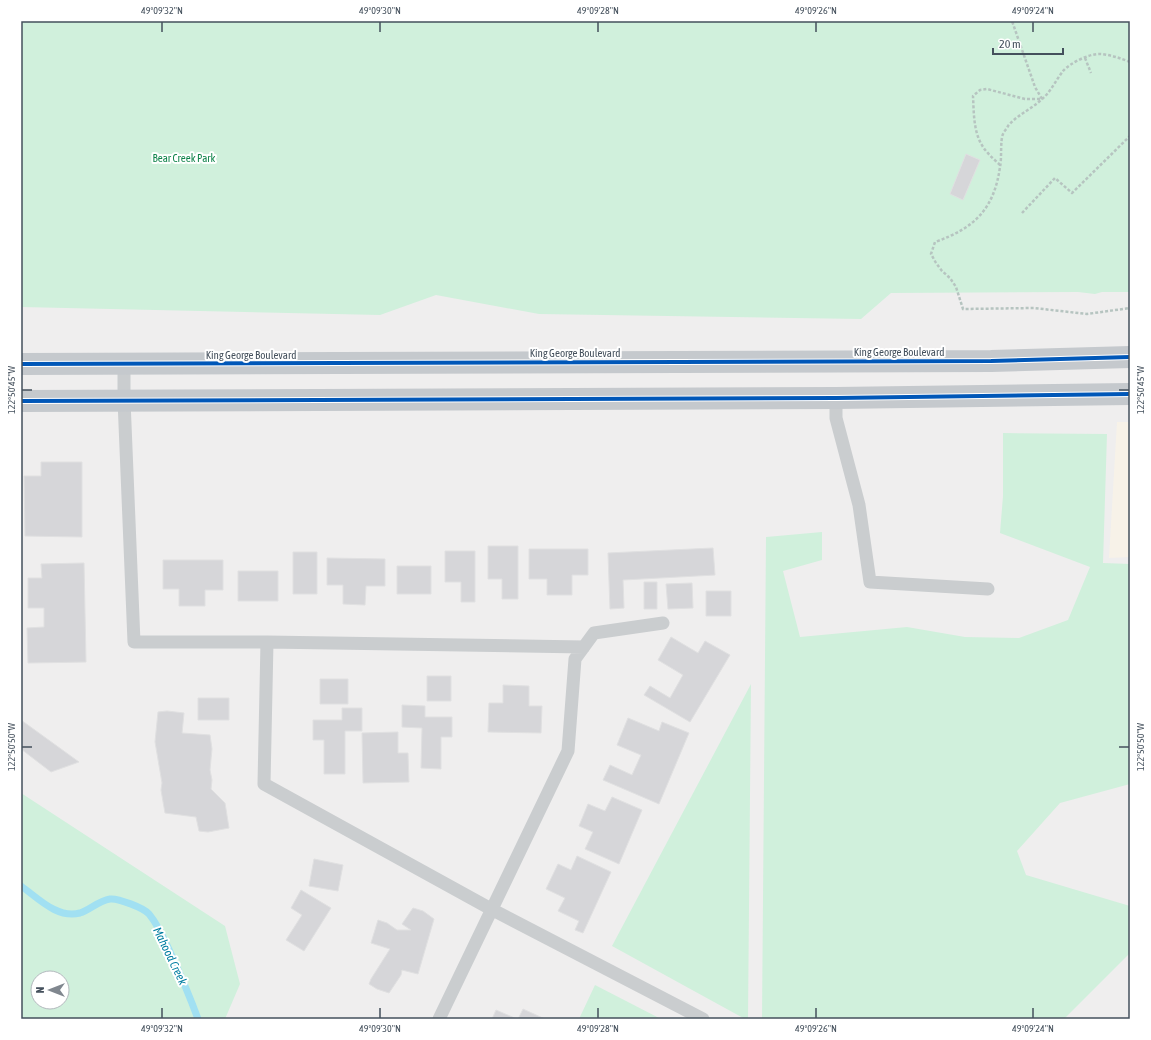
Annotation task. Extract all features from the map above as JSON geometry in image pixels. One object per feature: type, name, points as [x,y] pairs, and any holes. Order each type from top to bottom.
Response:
[{"type":"main road","name":"King George Boulevard","points":[[21,364],[983,361],[1130,357]]},
{"type":"main road","points":[[21,401],[836,398],[1130,394]]},
{"type":"lane","points":[[124,364],[124,400],[134,642],[267,642],[584,647]]},
{"type":"lane","points":[[836,398],[836,418],[859,505],[870,582],[988,589]]},
{"type":"lane","points":[[439,1019],[568,751],[575,659],[594,633],[663,623]]},
{"type":"lane","points":[[267,642],[264,784],[491,909],[703,1019]]},
{"type":"path","points":[[1012,21],[1035,87],[1042,100]]},
{"type":"path","points":[[1130,62],[1099,53],[1077,60],[1065,69],[1042,100],[1014,118],[1003,134],[1001,166],[997,184],[990,202],[982,215],[967,227],[952,236],[935,242],[932,247],[931,254],[936,264],[950,278],[956,287],[964,309],[1034,308],[1087,314],[1130,308]]},
{"type":"path","points":[[1085,58],[1091,74]]},
{"type":"path","points":[[1001,166],[985,151],[977,136],[974,119],[973,96],[980,90],[987,89],[1025,99],[1042,100]]},
{"type":"path","points":[[1022,213],[1055,178],[1072,193],[1130,136]]},
{"type":"shaded area","points":[[1117,422],[1130,422],[1130,557],[1109,558]]},
{"type":"green space","name":"Bear Creek Park","points":[[21,21],[1130,21],[1130,292],[1102,292],[1095,294],[1078,292],[891,293],[861,319],[539,314],[436,295],[380,315],[21,307]]},
{"type":"green space","points":[[1003,433],[1107,434],[1103,563],[1130,564],[1130,784],[1060,803],[1017,851],[1026,875],[1130,906],[1130,953],[1064,1019],[762,1019],[766,537],[822,532],[822,560],[783,571],[800,637],[907,627],[965,637],[1019,638],[1068,620],[1090,567],[1000,533],[1003,496]]},
{"type":"green space","points":[[751,684],[748,1019],[745,1019],[612,946]]},
{"type":"green space","points":[[21,793],[225,926],[240,984],[225,1019],[21,1019]]},
{"type":"green space","points":[[595,985],[661,1019],[579,1019]]},
{"type":"building","points":[[966,154],[980,160],[963,200],[950,194]]},
{"type":"building","points":[[41,462],[82,462],[82,537],[25,536],[24,476],[41,476]]},
{"type":"building","points":[[488,546],[518,546],[518,599],[502,599],[502,579],[488,579]]},
{"type":"building","points":[[713,548],[715,575],[623,580],[624,608],[610,609],[608,553]]},
{"type":"building","points":[[529,549],[588,549],[588,575],[572,575],[572,595],[547,595],[547,579],[529,579]]},
{"type":"building","points":[[445,551],[475,551],[475,602],[461,602],[461,582],[445,582]]},
{"type":"building","points":[[293,552],[317,552],[317,594],[293,594]]},
{"type":"building","points":[[327,558],[385,559],[385,586],[366,586],[365,605],[343,604],[343,585],[327,585]]},
{"type":"building","points":[[163,560],[223,560],[223,590],[205,590],[205,606],[179,606],[179,589],[163,589]]},
{"type":"building","points":[[84,563],[86,662],[28,663],[27,628],[44,627],[44,608],[28,608],[28,578],[42,578],[41,564]]},
{"type":"building","points":[[397,566],[431,566],[431,594],[397,594]]},
{"type":"building","points":[[238,571],[278,571],[278,601],[238,601]]},
{"type":"building","points":[[644,582],[657,582],[657,609],[644,609]]},
{"type":"building","points":[[692,583],[693,608],[668,609],[666,584]]},
{"type":"building","points":[[706,591],[731,591],[731,616],[706,616]]},
{"type":"building","points":[[671,637],[698,653],[705,641],[730,655],[690,722],[644,695],[650,686],[670,698],[683,675],[658,660]]},
{"type":"building","points":[[427,676],[451,676],[451,701],[427,701]]},
{"type":"building","points":[[320,679],[348,679],[348,704],[320,704]]},
{"type":"building","points":[[503,685],[529,686],[529,706],[542,706],[541,733],[488,732],[489,703],[503,703]]},
{"type":"building","points":[[198,698],[229,698],[229,720],[198,720]]},
{"type":"building","points":[[402,705],[425,706],[425,717],[452,717],[452,737],[441,737],[441,769],[421,768],[422,728],[402,727]]},
{"type":"building","points":[[342,708],[362,708],[362,731],[345,731],[345,774],[324,774],[324,740],[313,740],[313,720],[342,720]]},
{"type":"building","points":[[167,711],[184,713],[182,733],[210,735],[212,749],[210,770],[212,780],[211,789],[225,803],[229,828],[208,832],[199,831],[196,817],[165,813],[161,790],[162,783],[155,742],[158,712]]},
{"type":"building","points":[[628,718],[659,731],[662,722],[689,733],[659,804],[603,780],[610,765],[632,775],[641,755],[617,745]]},
{"type":"building","points":[[21,720],[79,762],[51,772],[21,749]]},
{"type":"building","points":[[398,732],[398,753],[408,753],[409,782],[363,783],[362,733]]},
{"type":"building","points":[[612,797],[642,810],[619,864],[585,849],[593,832],[579,826],[588,804],[605,811]]},
{"type":"building","points":[[577,856],[611,872],[583,933],[575,930],[579,921],[558,911],[565,898],[546,889],[558,864],[571,870]]},
{"type":"building","points":[[314,859],[343,865],[338,891],[309,886]]},
{"type":"building","points":[[301,890],[331,908],[304,951],[286,940],[302,915],[291,908]]},
{"type":"building","points":[[413,908],[423,911],[434,919],[418,974],[402,970],[401,975],[389,993],[377,989],[369,984],[390,949],[371,943],[378,920],[387,923],[397,930],[411,930],[402,924]]},
{"type":"building","points":[[523,1009],[545,1019],[518,1019]]},
{"type":"building","points":[[496,1010],[517,1019],[492,1019]]},
{"type":"waterway","name":"Mahood Creek","points":[[21,886],[48,906],[63,913],[80,913],[102,902],[114,899],[137,906],[149,914],[156,923],[164,939],[198,1019]]},
{"type":"cycle path","points":[[21,364],[991,361],[1130,357]]},
{"type":"cycle path","points":[[21,401],[836,398],[1130,394]]}]
